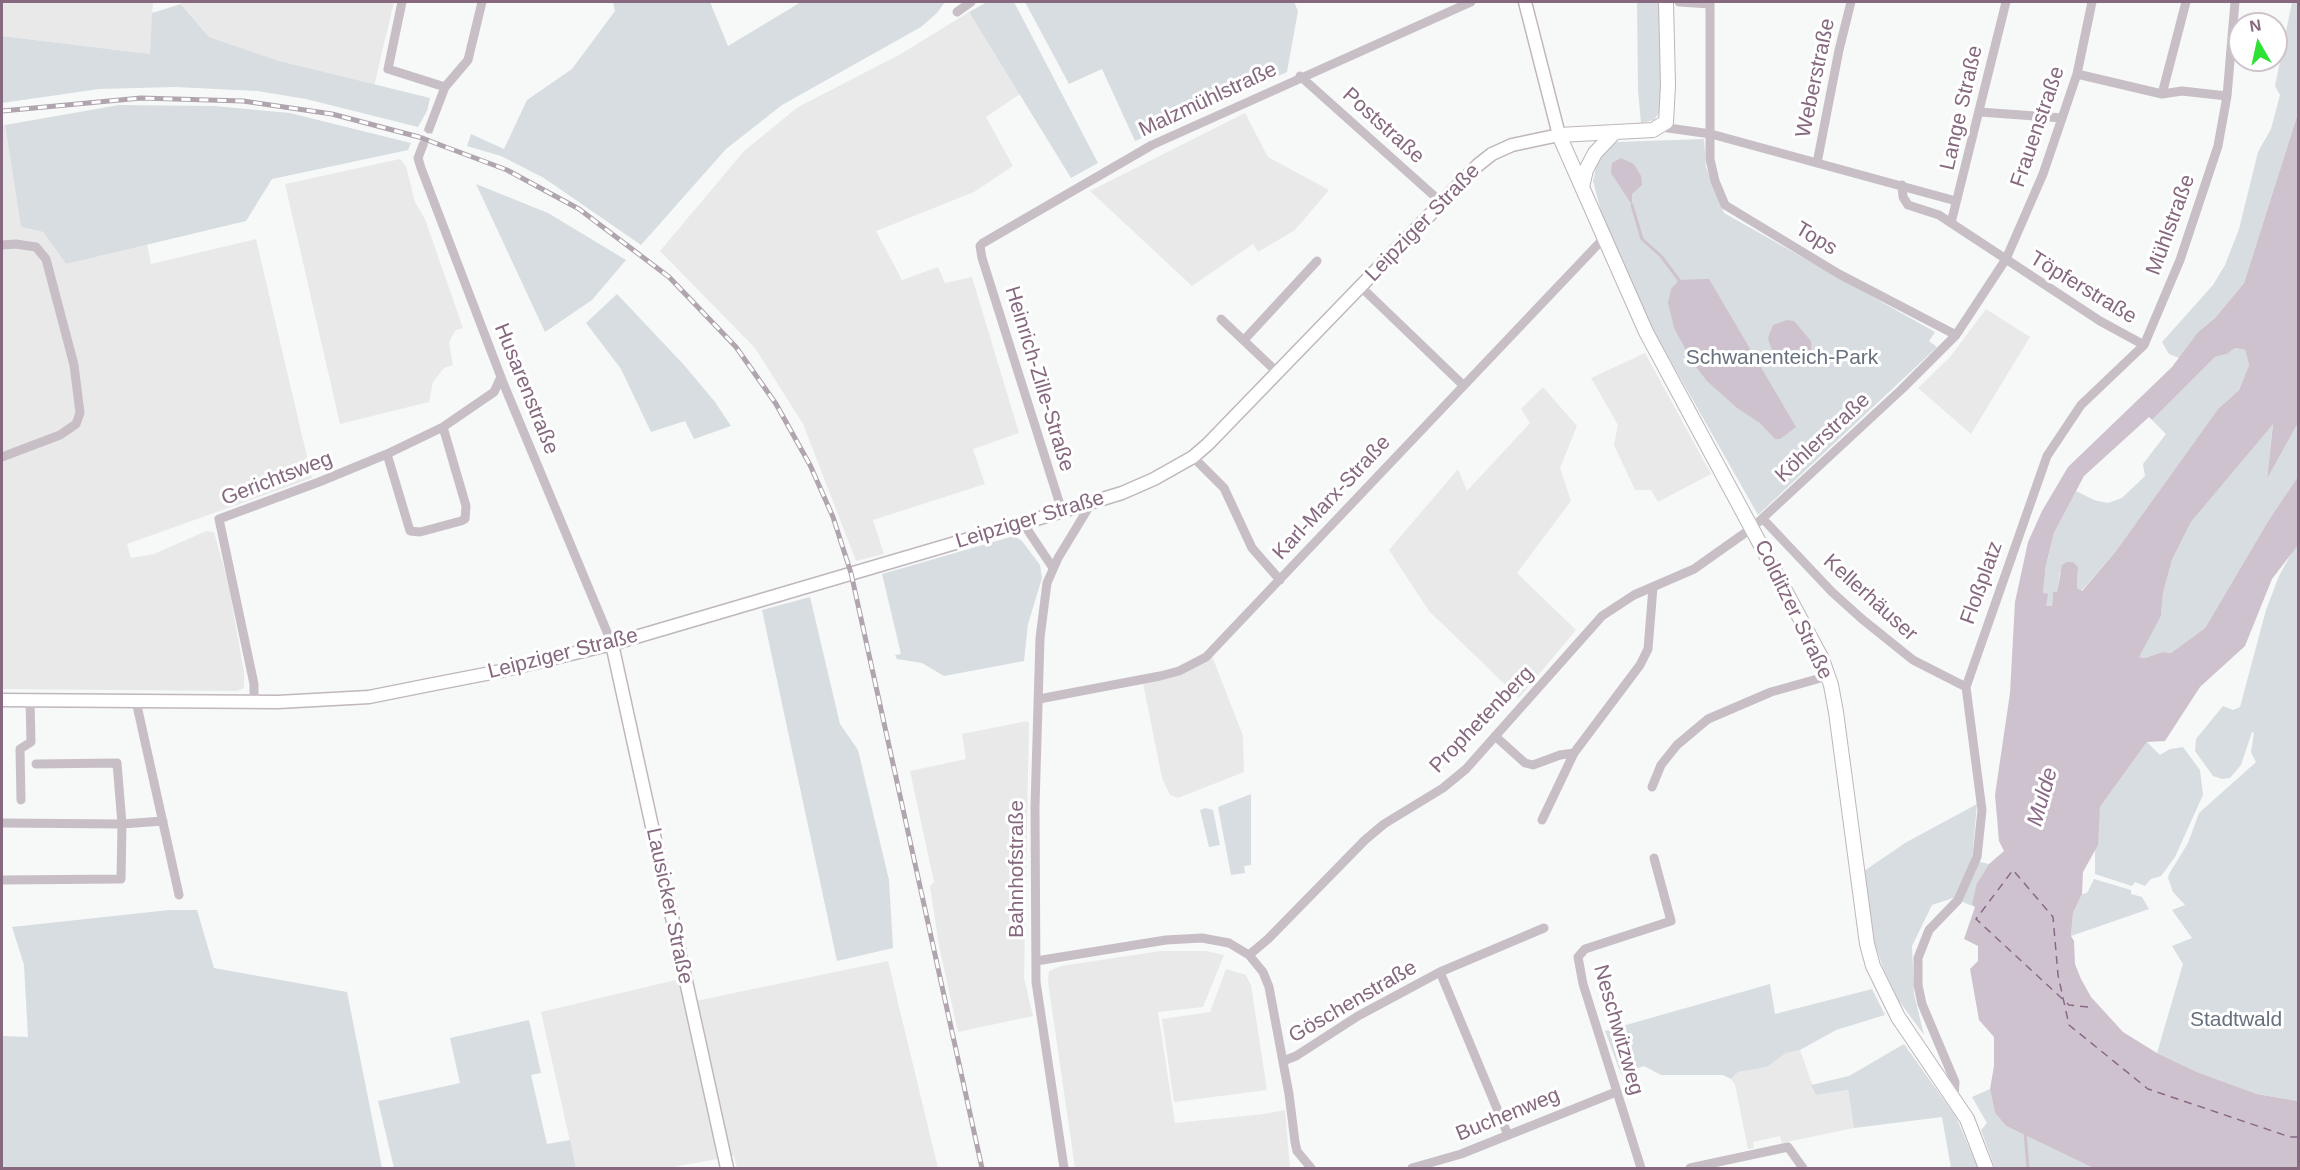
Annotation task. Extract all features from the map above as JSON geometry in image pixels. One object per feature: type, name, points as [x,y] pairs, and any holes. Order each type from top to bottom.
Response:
[{"type":"main road","points":[[1525,2],[1559,135]]},
{"type":"main road","points":[[1661,127],[1667,117],[1666,2]]},
{"type":"main road","name":"Leipziger Straße","points":[[2,699],[254,702],[369,697],[501,671],[612,644],[1092,502],[1154,479],[1193,457],[1278,373],[1441,202],[1492,154],[1512,145],[1559,135],[1653,130],[1661,127]]},
{"type":"main road","points":[[1582,187],[1586,170],[1595,153],[1615,132]]},
{"type":"main road","name":"Colditzer Straße","points":[[1559,135],[1646,332],[1758,523],[1828,676],[1836,712],[1867,944],[1873,966],[1898,1017],[1966,1119],[1986,1168]]},
{"type":"main road","name":"Lausicker Straße","points":[[612,644],[726,1168]]},
{"type":"street","points":[[402,2],[388,69],[445,87]]},
{"type":"street","points":[[429,129],[445,87],[468,60],[482,2]]},
{"type":"street","points":[[957,12],[972,2]]},
{"type":"street","name":"Malzmühlstraße","points":[[982,258],[980,246],[989,238],[1152,145],[1300,76],[1472,2]]},
{"type":"street","points":[[1679,2],[1710,3]]},
{"type":"street","name":"Weberstraße","points":[[1817,163],[1839,50],[1851,2]]},
{"type":"street","name":"Lange Straße","points":[[1951,223],[1983,102],[2006,2]]},
{"type":"street","name":"Frauenstraße","points":[[2006,260],[2043,174],[2077,74],[2092,2]]},
{"type":"street","points":[[2162,94],[2186,2]]},
{"type":"street","name":"Mühlstraße","points":[[2144,345],[2180,260],[2218,146],[2227,96],[2235,2]]},
{"type":"street","name":"Tops","points":[[1710,3],[1710,159],[1715,181],[1725,205],[1839,274],[1956,335]]},
{"type":"street","points":[[2077,74],[2162,94],[2181,91],[2227,96]]},
{"type":"street","name":"Poststraße","points":[[1300,76],[1441,202]]},
{"type":"street","points":[[1980,112],[2062,118]]},
{"type":"street","name":"Leipziger Straße","points":[[1661,127],[1711,134],[1956,201]]},
{"type":"street","name":"Husarenstraße","points":[[423,145],[418,158],[421,168],[501,377],[612,644]]},
{"type":"street","points":[[1902,185],[1903,197],[1908,205],[1939,215],[2006,260]]},
{"type":"street","name":"Karl-Marx-Straße","points":[[1039,699],[1160,676],[1198,662],[1280,580],[1604,237]]},
{"type":"street","points":[[2,245],[16,244],[36,247],[46,259],[74,365],[80,413],[76,424],[60,435],[2,457]]},
{"type":"street","name":"Heinrich-Zille-Straße","points":[[982,258],[1062,511]]},
{"type":"street","name":"Töpferstraße","points":[[2006,260],[2100,321],[2144,345]]},
{"type":"street","name":"Köhlerstraße","points":[[1758,523],[1916,376],[1956,335],[2006,260]]},
{"type":"street","points":[[1244,340],[1317,261]]},
{"type":"street","points":[[1361,287],[1463,385]]},
{"type":"street","points":[[1221,319],[1278,373]]},
{"type":"street","name":"Floßplatz","points":[[1966,687],[2047,456],[2081,405],[2144,345]]},
{"type":"street","name":"Gerichtsweg","points":[[254,702],[254,684],[219,519],[387,454],[443,427],[494,392],[501,377]]},
{"type":"street","points":[[387,454],[410,531],[420,532],[465,519],[466,506],[443,427]]},
{"type":"street","points":[[1193,457],[1224,488],[1252,548],[1280,580]]},
{"type":"street","name":"Bahnhofstraße","points":[[1064,1168],[1036,962],[1034,816],[1043,606],[1047,583],[1053,568],[1092,502]]},
{"type":"street","points":[[1023,523],[1053,568]]},
{"type":"street","name":"Prophetenberg","points":[[1249,955],[1365,840],[1384,824],[1443,788],[1466,769],[1602,616],[1634,595],[1694,569],[1758,523]]},
{"type":"street","name":"Kellerhäuser","points":[[1758,523],[1862,619],[1913,660],[1966,687]]},
{"type":"street","points":[[1542,820],[1574,753],[1640,665],[1648,648],[1653,588]]},
{"type":"street","points":[[1652,788],[1661,765],[1677,744],[1708,719],[1771,693],[1828,676]]},
{"type":"street","points":[[1954,1098],[1955,1082],[1922,1004],[1918,958],[1929,930],[1958,900],[1977,857],[1982,810],[1966,687]]},
{"type":"street","points":[[21,800],[20,749],[31,742],[30,700]]},
{"type":"street","points":[[136,701],[179,895]]},
{"type":"street","points":[[1496,736],[1525,763],[1533,765],[1560,754],[1574,753]]},
{"type":"street","points":[[2,880],[121,879],[122,824],[117,764],[36,764]]},
{"type":"street","points":[[2,823],[122,824],[163,821]]},
{"type":"street","name":"Neschwitzweg","points":[[1641,1168],[1583,984],[1578,957],[1585,949],[1671,921],[1654,858]]},
{"type":"street","name":"Göschenstraße","points":[[1283,1061],[1296,1056],[1358,1016],[1440,972],[1544,928]]},
{"type":"street","points":[[1036,962],[1166,940],[1202,938],[1229,943],[1249,955],[1263,972],[1269,987],[1283,1061],[1294,1142],[1307,1167]]},
{"type":"street","name":"Göschenstraße","points":[[1440,972],[1509,1135]]},
{"type":"street","name":"Buchenweg","points":[[1412,1168],[1461,1154],[1616,1092]]},
{"type":"street","points":[[1690,1168],[1788,1147],[1803,1168]]},
{"type":"shaded area","points":[[2,2],[153,2],[150,54],[2,36]]},
{"type":"shaded area","points":[[180,2],[394,2],[374,86],[279,61],[209,37]]},
{"type":"shaded area","points":[[969,12],[1020,94],[986,117],[1013,166],[974,192],[876,231],[902,280],[938,267],[945,283],[972,277],[1019,433],[973,449],[985,484],[873,520],[884,554],[856,561],[803,424],[755,348],[660,251],[744,151],[798,107],[899,55]]},
{"type":"shaded area","points":[[1245,113],[1268,157],[1329,190],[1295,230],[1258,252],[1253,244],[1192,286],[1090,191]]},
{"type":"shaded area","points":[[2,125],[5,125],[21,227],[43,232],[66,264],[147,244],[151,264],[256,239],[312,478],[127,544],[131,558],[154,554],[206,531],[214,532],[228,582],[244,672],[244,688],[237,691],[2,689]]},
{"type":"shaded area","points":[[400,159],[406,166],[415,202],[425,219],[463,328],[456,330],[452,336],[449,343],[453,365],[444,368],[433,382],[429,402],[340,424],[285,184]]},
{"type":"shaded area","points":[[1986,309],[2030,337],[1971,434],[1918,388],[1950,357]]},
{"type":"shaded area","points":[[1645,353],[1711,474],[1658,502],[1651,490],[1635,490],[1614,445],[1618,425],[1591,378]]},
{"type":"shaded area","points":[[1543,387],[1577,426],[1560,468],[1571,501],[1517,573],[1576,630],[1519,698],[1429,611],[1389,550],[1458,469],[1467,491],[1530,423],[1521,409]]},
{"type":"shaded area","points":[[1212,656],[1243,736],[1244,772],[1178,798],[1170,795],[1162,778],[1143,683],[1193,669]]},
{"type":"shaded area","points":[[1027,721],[1029,723],[1024,978],[1033,1016],[958,1032],[939,946],[930,886],[934,882],[910,771],[966,759],[962,734]]},
{"type":"shaded area","points":[[1161,951],[1206,951],[1224,955],[1203,1007],[1158,1012],[1175,1123],[1285,1110],[1290,1168],[1075,1168],[1048,982],[1049,971],[1061,966]]},
{"type":"shaded area","points":[[888,961],[938,1168],[737,1168],[734,1156],[668,1168],[576,1168],[541,1012],[680,979],[686,1003]]},
{"type":"shaded area","points":[[1226,969],[1246,975],[1251,985],[1267,1090],[1174,1102],[1162,1019],[1210,1012]]},
{"type":"shaded area","points":[[1800,1050],[1816,1095],[1848,1090],[1854,1128],[1782,1143],[1780,1136],[1753,1142],[1754,1148],[1748,1149],[1735,1085],[1731,1079],[1738,1072],[1767,1067],[1786,1053]]},
{"type":"green space","points":[[613,2],[710,2],[728,46],[801,2],[945,2],[937,13],[921,27],[782,105],[726,149],[641,245],[544,178],[501,156],[467,146],[471,134],[504,149],[527,100],[572,69],[615,11]]},
{"type":"green space","points":[[987,2],[1014,2],[1098,163],[1071,178],[969,12]]},
{"type":"green space","points":[[1025,2],[1294,2],[1298,11],[1287,72],[1135,141],[1102,69],[1069,84]]},
{"type":"green space","points":[[1637,2],[1660,2],[1661,110],[1654,120],[1641,123],[1638,90]]},
{"type":"green space","points":[[2292,2],[2298,2],[2298,113],[2244,283],[2215,318],[2198,332],[2179,358],[2169,354],[2162,342],[2213,285],[2225,265],[2239,229],[2258,152],[2271,129],[2280,95],[2275,86],[2278,72],[2288,72],[2288,22]]},
{"type":"green space","points":[[181,4],[209,37],[279,61],[430,98],[427,111],[418,127],[306,99],[257,91],[175,87],[99,89],[2,103],[2,36],[150,54],[152,13]]},
{"type":"green space","points":[[119,105],[214,106],[290,113],[411,143],[408,150],[272,179],[246,221],[66,264],[43,232],[21,227],[5,125]]},
{"type":"green space","name":"Schwanenteich-Park","points":[[1704,139],[1706,167],[1724,213],[1935,332],[1929,341],[1937,347],[1758,515],[1631,291],[1606,231],[1593,181],[1599,154],[1617,142]]},
{"type":"green space","points":[[476,184],[548,213],[626,260],[592,300],[545,332]]},
{"type":"green space","points":[[617,294],[684,365],[715,402],[731,426],[694,439],[685,421],[651,432],[621,369],[586,323]]},
{"type":"green space","points":[[2235,348],[2245,350],[2249,365],[2239,390],[2218,409],[2116,551],[2081,591],[2077,588],[2078,567],[2060,572],[2057,592],[2053,592],[2052,606],[2046,606],[2043,594],[2046,565],[2054,533],[2076,491],[2094,500],[2108,503],[2122,498],[2145,476],[2143,464],[2166,434],[2152,420],[2215,357],[2227,354]]},
{"type":"green space","points":[[2273,423],[2267,479],[2298,423],[2298,477],[2294,487],[2267,523],[2205,628],[2171,653],[2161,652],[2145,658],[2138,657],[2161,616],[2163,593],[2172,560],[2191,522]]},
{"type":"green space","points":[[1014,536],[1022,541],[1040,565],[1042,578],[1028,624],[1024,661],[944,676],[922,663],[897,659],[895,655],[901,654],[882,574]]},
{"type":"green space","name":"Stadtwald","points":[[2298,541],[2298,1101],[2257,1094],[2197,1072],[2157,1053],[2183,964],[2172,946],[2192,938],[2172,910],[2185,905],[2173,892],[2168,878],[2169,874],[2188,843],[2199,813],[2256,762],[2251,752],[2254,733],[2252,732],[2241,765],[2230,778],[2222,779],[2213,776],[2195,751],[2196,739],[2223,706],[2233,710],[2240,707],[2266,610],[2279,576]]},
{"type":"green space","points":[[810,597],[840,724],[858,750],[889,880],[893,948],[837,961],[762,610]]},
{"type":"green space","points":[[2147,742],[2160,755],[2170,749],[2183,747],[2200,770],[2203,795],[2175,857],[2161,876],[2151,879],[2145,886],[2135,882],[2132,886],[2095,874],[2095,852],[2100,807]]},
{"type":"green space","points":[[1251,794],[1251,865],[1244,866],[1245,873],[1231,875],[1218,807]]},
{"type":"green space","points":[[1977,804],[1972,860],[1989,864],[1977,883],[1975,907],[1953,898],[1932,905],[1912,946],[1914,994],[1924,1035],[1899,1001],[1884,970],[1875,945],[1864,871],[1905,843]]},
{"type":"green space","points":[[1205,808],[1213,810],[1220,845],[1209,847],[1200,810]]},
{"type":"green space","points":[[2094,879],[2131,890],[2131,894],[2142,897],[2149,909],[2071,936],[2073,913],[2082,894],[2087,893]]},
{"type":"green space","points":[[169,910],[197,910],[214,968],[347,992],[382,1168],[2,1168],[2,1036],[28,1037],[24,965],[12,927]]},
{"type":"green space","points":[[1770,984],[1775,1014],[1872,989],[1885,1015],[1836,1030],[1800,1050],[1786,1053],[1767,1067],[1738,1072],[1731,1079],[1723,1075],[1661,1075],[1644,1066],[1621,1074],[1605,1031]]},
{"type":"green space","points":[[529,1020],[541,1073],[531,1075],[547,1144],[570,1140],[576,1168],[394,1168],[378,1101],[460,1083],[450,1038]]},
{"type":"green space","points":[[1904,1044],[1956,1117],[1978,1168],[1951,1168],[1942,1117],[1854,1128],[1848,1090],[1816,1095],[1811,1085],[1849,1076]]},
{"type":"green space","points":[[1990,1089],[1995,1113],[2006,1126],[2093,1168],[1995,1168],[1981,1130],[1987,1123],[1972,1097]]},
{"type":"water","name":"Mulde","points":[[2298,113],[2298,423],[2267,479],[2273,424],[2191,522],[2172,560],[2163,593],[2161,616],[2139,657],[2145,658],[2162,652],[2171,653],[2205,628],[2267,523],[2298,477],[2298,545],[2272,579],[2245,646],[2200,687],[2165,741],[2147,742],[2100,807],[2098,845],[2083,872],[2082,894],[2073,913],[2071,936],[2074,941],[2075,964],[2081,979],[2091,997],[2123,1032],[2157,1053],[2197,1072],[2257,1094],[2298,1101],[2298,1168],[2093,1168],[2006,1126],[1995,1113],[1990,1089],[1994,1066],[1994,1037],[1979,1020],[1970,969],[1978,961],[1978,946],[1964,939],[1975,907],[1972,904],[1977,883],[1989,864],[2004,851],[1999,841],[1995,795],[2010,693],[2015,602],[2028,542],[2042,511],[2068,467],[2172,367],[2198,332],[2215,318],[2244,283]],"holes":[[[2235,348],[2245,350],[2249,365],[2239,390],[2218,409],[2116,551],[2082,591],[2077,588],[2078,567],[2073,562],[2062,565],[2057,592],[2053,592],[2052,606],[2046,606],[2048,594],[2043,593],[2046,565],[2054,533],[2084,476],[2149,417],[2152,420],[2215,357],[2227,354]]]},
{"type":"water","points":[[1621,158],[1634,164],[1641,176],[1642,185],[1632,194],[1632,205],[1611,173],[1612,163]]},
{"type":"water","points":[[1709,279],[1796,427],[1780,439],[1775,439],[1760,423],[1737,408],[1707,381],[1693,363],[1674,328],[1668,303],[1671,289],[1679,280]]},
{"type":"water","points":[[1787,320],[1794,321],[1811,341],[1812,353],[1797,365],[1788,363],[1775,355],[1768,338],[1773,325]]},
{"type":"waterway","points":[[1632,205],[1642,239],[1661,256],[1679,280]]},
{"type":"waterway","points":[[2025,1132],[2028,1168]]},
{"type":"ferry route","points":[[2088,1007],[2069,1005],[1976,919],[2013,870],[2053,917],[2058,975],[2069,1025],[2148,1089],[2290,1137],[2298,1137]]},
{"type":"tunnel","points":[[423,145],[429,129]]},
{"type":"railway","points":[[2,111],[141,98],[243,101],[332,114],[419,137],[507,170],[579,209],[669,277],[736,347],[776,404],[810,465],[833,517],[851,573],[982,1168]]}]
